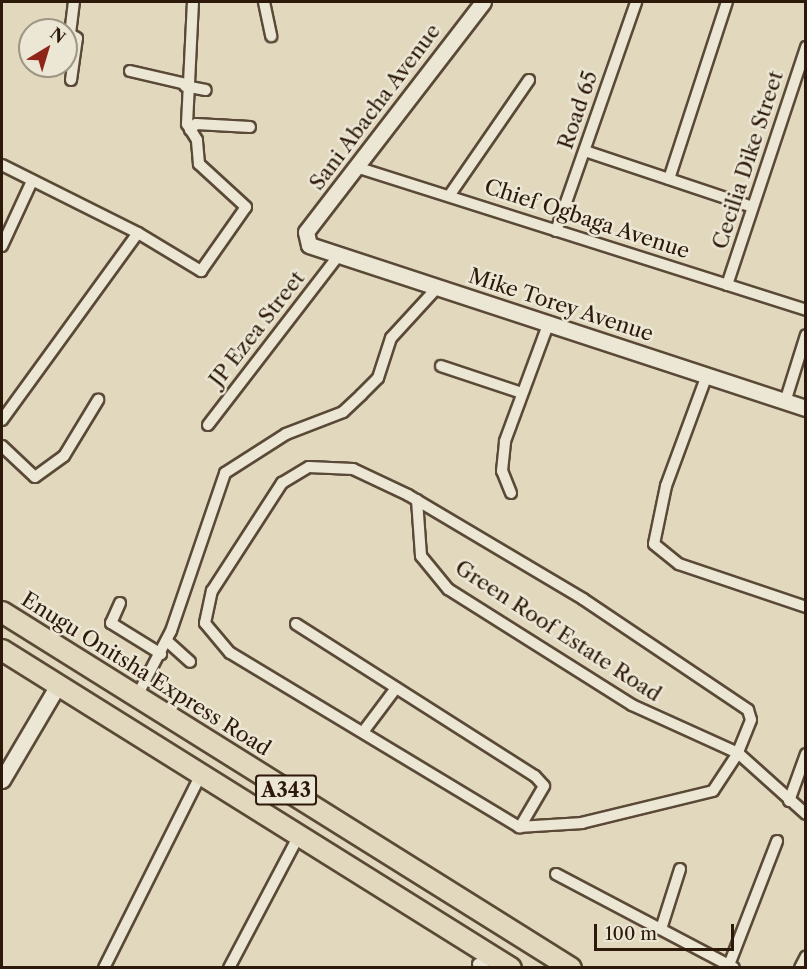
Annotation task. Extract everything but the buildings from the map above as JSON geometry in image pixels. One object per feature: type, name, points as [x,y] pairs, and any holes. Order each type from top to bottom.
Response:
[{"type":"highway","name":"Enugu Onitsha Express Road","points":[[2,612],[571,968]]},
{"type":"highway","name":"A343","points":[[2,650],[512,968]]},
{"type":"main road","name":"Sani Abacha Avenue","points":[[306,240],[306,232],[483,2]]},
{"type":"main road","name":"Mike Torey Avenue","points":[[306,240],[338,256],[549,322],[806,408]]},
{"type":"main road","points":[[2,780],[58,685]]},
{"type":"street","points":[[71,80],[77,38],[70,34],[74,2]]},
{"type":"street","points":[[2,165],[138,233],[201,271],[243,214],[243,200],[199,164],[190,130],[186,85],[193,2]]},
{"type":"street","points":[[264,2],[271,36]]},
{"type":"street","name":"Road 65","points":[[556,231],[636,2]]},
{"type":"street","points":[[669,179],[727,2]]},
{"type":"street","name":"Cecilia Dike Street","points":[[727,285],[806,47]]},
{"type":"street","points":[[130,71],[206,90]]},
{"type":"street","points":[[449,196],[529,80]]},
{"type":"street","points":[[190,130],[196,124],[250,127]]},
{"type":"street","points":[[585,151],[752,207]]},
{"type":"street","name":"Chief Ogbaga Avenue","points":[[356,167],[806,310]]},
{"type":"street","points":[[2,246],[32,181]]},
{"type":"street","points":[[2,420],[138,233]]},
{"type":"street","name":"JP Ezea Street","points":[[208,425],[338,256]]},
{"type":"street","points":[[137,696],[167,641],[225,473],[286,434],[343,411],[378,378],[392,338],[437,288]]},
{"type":"street","points":[[511,493],[502,471],[505,441],[549,322]]},
{"type":"street","points":[[785,402],[806,335]]},
{"type":"street","points":[[441,366],[522,393]]},
{"type":"street","points":[[706,375],[666,486],[654,544],[680,564],[806,607]]},
{"type":"street","points":[[2,446],[35,477],[63,456],[98,400]]},
{"type":"street","points":[[344,466],[417,500],[583,599],[748,710],[751,720],[738,753],[713,791],[684,801],[549,829],[520,827],[243,662],[208,630],[205,614],[213,591],[282,483],[309,467],[344,466]]},
{"type":"street","name":"Green Roof Estate Road","points":[[417,500],[421,556],[448,589],[632,705],[738,753],[806,814]]},
{"type":"street","points":[[120,603],[111,623],[161,654]]},
{"type":"street","points":[[296,624],[540,781],[542,794],[520,827]]},
{"type":"street","points":[[167,641],[190,662]]},
{"type":"street","points":[[363,732],[396,688]]},
{"type":"street","points":[[789,801],[806,754]]},
{"type":"street","points":[[104,968],[201,774]]},
{"type":"street","points":[[229,968],[299,835]]},
{"type":"street","points":[[556,874],[732,966],[777,841]]},
{"type":"street","points":[[661,929],[680,869]]},
{"type":"street","points":[[800,968],[806,956]]}]
